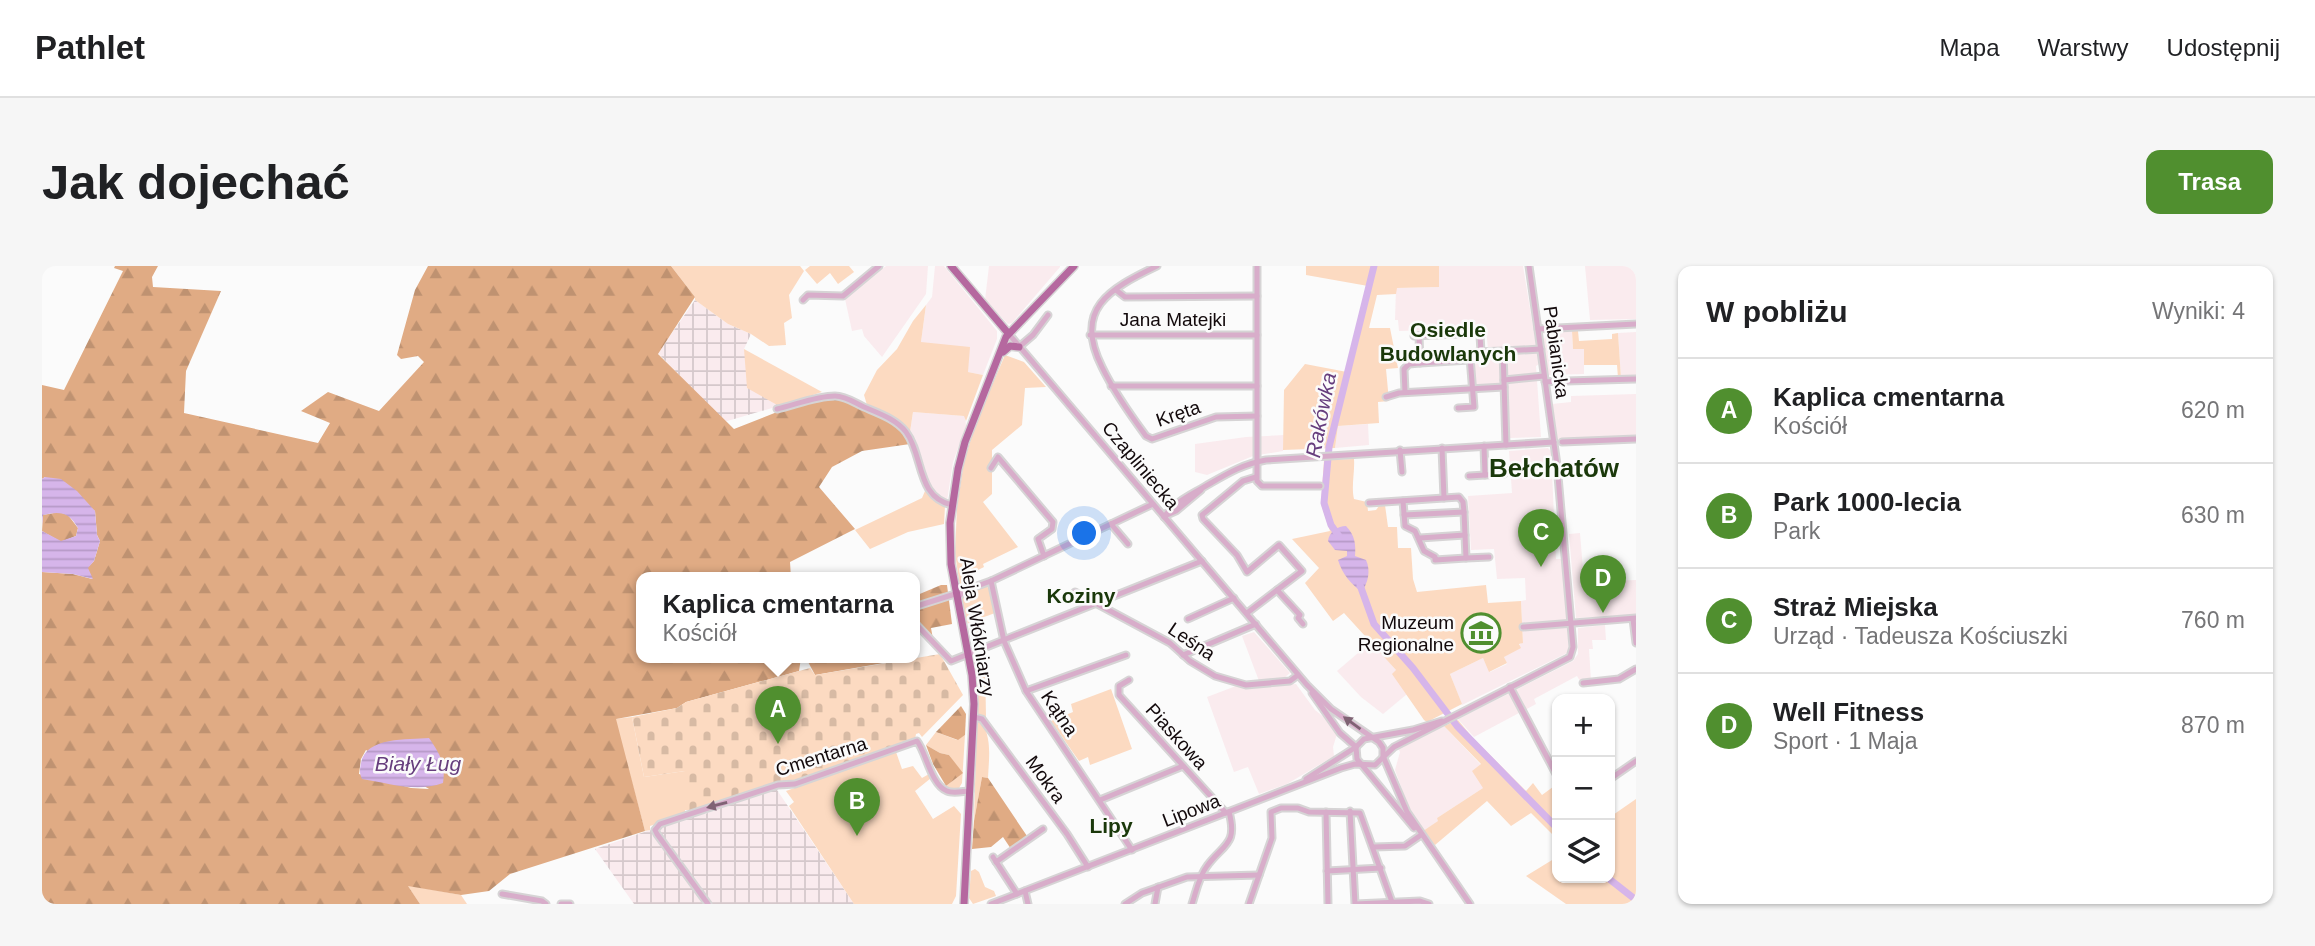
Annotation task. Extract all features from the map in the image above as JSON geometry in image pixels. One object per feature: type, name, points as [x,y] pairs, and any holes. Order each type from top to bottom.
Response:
[{"type":"main road","name":"Czapliniecka","points":[[951,266],[1008,334]]},
{"type":"main road","name":"Aleja Włókniarzy","points":[[964,904],[974,690],[958,596],[953,584],[949,543],[957,469],[1008,334],[1066,270],[1073,266]]},
{"type":"main road","points":[[995,364],[1006,348],[1011,345],[1020,346]]},
{"type":"street","points":[[803,300],[808,295],[843,296],[879,266]]},
{"type":"street","points":[[1157,266],[1133,278],[1096,309],[1090,335],[1097,358],[1111,386],[1257,386]]},
{"type":"street","points":[[1257,266],[1258,484],[1320,486]]},
{"type":"street","name":"Pabianicka","points":[[1510,687],[1572,654],[1572,624],[1554,442],[1529,266]]},
{"type":"street","points":[[1116,290],[1125,297],[1257,296]]},
{"type":"street","points":[[1020,346],[1033,335],[1048,315]]},
{"type":"street","points":[[1538,329],[1636,324]]},
{"type":"street","name":"Czapliniecka","points":[[1008,334],[1307,685],[1331,709],[1372,738]]},
{"type":"street","points":[[1420,363],[1417,336],[1477,334],[1480,335],[1481,352]]},
{"type":"street","name":"Jana Matejki","points":[[1090,335],[1257,335]]},
{"type":"street","points":[[1458,408],[1474,407],[1469,360],[1474,353],[1541,349]]},
{"type":"street","points":[[1503,351],[1506,444]]},
{"type":"street","points":[[1405,393],[1405,368],[1409,364],[1469,360]]},
{"type":"street","points":[[1387,397],[1545,379],[1636,379]]},
{"type":"street","name":"Kręta","points":[[1111,386],[1146,436],[1152,439],[1216,417],[1257,416]]},
{"type":"street","points":[[777,409],[829,396],[840,396],[892,421],[905,431],[915,448],[925,486],[939,499],[951,505]]},
{"type":"street","points":[[1562,442],[1636,439]]},
{"type":"street","points":[[1164,517],[1228,472],[1257,461],[1332,454],[1554,442]]},
{"type":"street","points":[[1484,446],[1485,475]]},
{"type":"street","points":[[1442,448],[1444,498]]},
{"type":"street","points":[[1399,450],[1402,472]]},
{"type":"street","points":[[991,468],[999,457],[1053,522],[1052,529],[1038,539],[1044,556]]},
{"type":"street","points":[[1469,476],[1504,474]]},
{"type":"street","points":[[1247,613],[1302,571],[1279,545],[1247,572],[1237,555],[1209,528],[1202,516],[1243,481],[1256,477]]},
{"type":"street","points":[[1369,503],[1459,498],[1463,502],[1466,558]]},
{"type":"street","points":[[1403,501],[1405,526],[1420,538],[1424,551],[1435,557],[1435,560],[1489,557]]},
{"type":"street","points":[[920,606],[958,596],[1154,506],[1174,508]]},
{"type":"street","points":[[1173,527],[1174,508]]},
{"type":"street","points":[[1404,515],[1464,512]]},
{"type":"street","points":[[1111,524],[1128,544]]},
{"type":"street","points":[[1420,538],[1465,535]]},
{"type":"street","points":[[920,628],[951,662],[1202,561]]},
{"type":"street","name":"Kątna","points":[[991,581],[1004,641],[1026,691],[1132,849]]},
{"type":"street","points":[[1277,590],[1300,615],[1298,618],[1303,624]]},
{"type":"street","name":"Leśna","points":[[1075,592],[1170,643],[1183,655],[1216,676],[1246,685],[1290,681],[1298,675]]},
{"type":"street","points":[[1188,619],[1234,598]]},
{"type":"street","points":[[1523,627],[1635,619],[1636,643]]},
{"type":"street","points":[[1183,655],[1256,624]]},
{"type":"street","points":[[1026,691],[1126,655]]},
{"type":"street","points":[[1583,682],[1619,679],[1636,669]]},
{"type":"street","name":"Piaskowa","points":[[1129,680],[1119,686],[1119,695],[1227,812]]},
{"type":"street","name":"Czapliniecka","points":[[1307,685],[1340,733],[1356,747]]},
{"type":"street","points":[[1363,764],[1375,765],[1394,747],[1510,687],[1552,763]]},
{"type":"street","name":"Mokra","points":[[974,717],[982,719],[1067,834],[1088,867]]},
{"type":"street","points":[[1446,720],[1361,741],[1356,747],[1356,755],[1421,835],[1470,904]]},
{"type":"street","points":[[1340,733],[1344,745],[1340,756]]},
{"type":"street","points":[[1372,738],[1382,745],[1383,756],[1421,835]]},
{"type":"street","name":"Cmentarna","points":[[708,904],[657,834],[656,827],[778,785],[803,781],[917,741],[940,786],[948,792],[970,791]]},
{"type":"street","name":"Lipowa","points":[[1285,790],[1356,747]]},
{"type":"street","points":[[1391,771],[1389,756],[1394,747]]},
{"type":"street","points":[[1615,776],[1636,761]]},
{"type":"street","name":"Lipowa","points":[[991,904],[1285,790],[1352,765],[1363,764]]},
{"type":"street","points":[[1100,800],[1183,766]]},
{"type":"street","points":[[1249,904],[1272,838],[1270,816],[1273,810],[1298,808],[1309,812],[1359,811],[1362,814],[1381,868],[1389,903]]},
{"type":"street","points":[[1350,811],[1356,904],[1420,901],[1429,904]]},
{"type":"street","points":[[1192,904],[1207,865],[1221,853],[1230,839],[1232,824],[1227,812]]},
{"type":"street","points":[[1326,812],[1328,904]]},
{"type":"street","points":[[1017,894],[994,860],[1043,829]]},
{"type":"street","points":[[1374,847],[1405,846],[1421,835]]},
{"type":"street","points":[[1328,871],[1381,868]]},
{"type":"street","points":[[1125,904],[1142,893],[1187,877],[1259,875]]},
{"type":"street","points":[[1155,904],[1158,887]]},
{"type":"street","points":[[1025,891],[1028,904]]},
{"type":"street","points":[[502,894],[546,904]]},
{"type":"street","points":[[561,904],[570,904]]},
{"type":"shaded area","points":[[886,266],[928,266],[926,294],[882,357],[864,336],[862,329],[852,331],[845,299]]},
{"type":"shaded area","points":[[935,266],[944,266],[997,331],[997,339],[983,375],[968,372],[921,342],[926,305],[932,297]]},
{"type":"shaded area","points":[[989,266],[1060,267],[1012,323],[1008,324],[985,300]]},
{"type":"shaded area","points":[[1439,266],[1523,266],[1536,345],[1488,349],[1486,329],[1399,331],[1398,320],[1395,320],[1396,288],[1439,287]]},
{"type":"shaded area","points":[[1585,266],[1636,266],[1636,319],[1590,320]]},
{"type":"shaded area","points":[[695,300],[728,324],[751,334],[744,349],[779,406],[724,422],[658,353]]},
{"type":"shaded area","points":[[1572,331],[1573,349],[1584,349],[1584,374],[1547,375],[1543,340],[1549,332]]},
{"type":"shaded area","points":[[1636,332],[1636,378],[1621,378],[1618,333]]},
{"type":"shaded area","points":[[1537,352],[1541,437],[1510,438],[1506,385],[1473,386],[1472,360],[1474,355],[1479,354]]},
{"type":"shaded area","points":[[1636,394],[1636,436],[1557,439],[1552,404],[1571,402],[1571,396]]},
{"type":"shaded area","points":[[913,412],[965,416],[966,426],[953,462],[947,501],[929,488],[925,480],[924,465],[910,432]]},
{"type":"shaded area","points":[[1368,424],[1369,445],[1335,448],[1338,426]]},
{"type":"shaded area","points":[[1284,435],[1283,451],[1253,456],[1207,475],[1195,472],[1195,444]]},
{"type":"shaded area","points":[[1548,448],[1551,451],[1556,559],[1562,559],[1569,652],[1462,705],[1450,674],[1483,658],[1490,672],[1507,664],[1504,657],[1523,642],[1521,601],[1526,600],[1525,578],[1497,579],[1494,549],[1471,550],[1468,496],[1512,493],[1509,451]]},
{"type":"shaded area","points":[[1580,533],[1584,582],[1636,580],[1636,615],[1576,618],[1569,534]]},
{"type":"shaded area","points":[[1605,625],[1606,640],[1592,640],[1593,649],[1589,649],[1591,681],[1580,681],[1577,676],[1534,699],[1536,704],[1474,737],[1458,719],[1573,661],[1578,654],[1578,628]]},
{"type":"shaded area","points":[[1254,632],[1290,673],[1284,678],[1259,681],[1242,636]]},
{"type":"shaded area","points":[[1371,642],[1396,670],[1407,694],[1383,714],[1361,697],[1337,671]]},
{"type":"shaded area","points":[[1296,684],[1337,734],[1333,747],[1334,756],[1287,784],[1259,794],[1248,767],[1234,772],[1207,697],[1236,686],[1248,688]]},
{"type":"shaded area","points":[[1444,726],[1481,765],[1483,788],[1437,818],[1439,821],[1423,831],[1408,806],[1395,770],[1400,752],[1398,748]]},
{"type":"shaded area","points":[[775,787],[854,904],[634,904],[595,849],[650,830],[653,832],[659,827],[703,811],[705,814]]},
{"type":"green space","points":[[158,266],[152,277],[153,287],[221,291],[186,371],[184,413],[318,443],[330,423],[301,411],[328,392],[379,411],[424,362],[418,356],[401,359],[397,355],[415,290],[428,266],[671,266],[695,297],[658,354],[734,429],[777,412],[832,398],[897,425],[910,444],[862,451],[832,467],[819,487],[855,529],[790,562],[791,572],[636,572],[636,663],[800,663],[799,671],[686,702],[677,708],[616,719],[645,831],[510,874],[489,891],[461,895],[408,886],[420,904],[42,904],[42,572],[73,574],[92,579],[87,568],[94,561],[100,541],[95,511],[45,477],[42,479],[42,385],[64,390],[123,271],[114,268]],"holes":[[[366,750],[429,789],[411,788],[359,774],[361,759]]]},
{"type":"green space","points":[[671,266],[800,266],[804,271],[789,295],[792,318],[784,323],[786,345],[769,346],[728,324],[695,300]]},
{"type":"green space","points":[[810,266],[849,266],[854,272],[838,284],[830,273],[817,284],[805,270]]},
{"type":"green space","points":[[1306,266],[1439,266],[1439,287],[1397,288],[1396,294],[1377,295],[1369,328],[1390,328],[1398,368],[1386,369],[1389,401],[1378,402],[1379,423],[1338,426],[1335,448],[1283,450],[1284,390],[1305,364],[1347,372],[1368,286],[1306,275]]},
{"type":"green space","points":[[926,305],[921,342],[970,347],[968,372],[983,375],[966,421],[964,416],[913,412],[910,432],[867,405],[864,395],[877,370],[897,349]]},
{"type":"green space","points":[[1572,331],[1578,331],[1579,341],[1612,339],[1612,334],[1618,333],[1621,378],[1618,378],[1617,365],[1584,365],[1584,349],[1573,349]]},
{"type":"green space","points":[[744,349],[822,392],[779,406],[747,388]]},
{"type":"green space","points":[[1005,355],[1024,362],[1046,387],[1025,388],[1022,425],[992,450],[992,494],[983,502],[1018,547],[983,564],[984,567],[970,574],[973,584],[960,587],[955,553],[957,507],[964,462],[976,423]]},
{"type":"green space","points":[[1354,459],[1354,499],[1367,502],[1368,511],[1385,505],[1388,527],[1397,527],[1398,548],[1411,548],[1413,579],[1417,592],[1486,585],[1488,603],[1521,601],[1521,648],[1504,657],[1507,663],[1489,672],[1483,658],[1450,674],[1462,704],[1427,722],[1392,674],[1396,670],[1344,613],[1333,621],[1305,583],[1319,568],[1292,539],[1330,531],[1321,504],[1324,460]]},
{"type":"green space","points":[[925,491],[945,506],[944,524],[908,532],[870,549],[855,530],[922,498]]},
{"type":"green space","points":[[59,512],[68,515],[78,528],[76,536],[61,542],[42,531],[43,515]]},
{"type":"green space","points":[[947,585],[952,624],[931,628],[933,639],[920,625],[920,594]]},
{"type":"green space","points":[[986,586],[990,589],[995,613],[976,620],[982,648],[973,645],[962,600],[964,595]]},
{"type":"green space","points":[[983,653],[986,718],[978,715],[974,660],[977,655]]},
{"type":"green space","points":[[940,654],[963,695],[922,737],[919,733],[915,739],[810,775],[777,782],[691,810],[685,810],[685,771],[644,777],[632,717],[677,708],[686,702],[810,668],[815,675],[886,663],[920,663],[920,657]]},
{"type":"green space","points":[[809,663],[883,663],[815,675]]},
{"type":"green space","points":[[1111,689],[1132,749],[1090,765],[1088,757],[1079,761],[1051,721],[1073,712],[1071,704]]},
{"type":"green space","points":[[961,706],[966,714],[965,735],[958,740],[936,732]]},
{"type":"green space","points":[[632,717],[644,777],[685,771],[685,814],[650,826],[650,830],[645,831],[615,719]]},
{"type":"green space","points":[[977,717],[986,730],[989,761],[988,778],[982,777],[974,821]]},
{"type":"green space","points":[[1458,720],[1526,791],[1533,783],[1542,795],[1552,788],[1552,834],[1531,813],[1511,826],[1487,801],[1435,845],[1423,831],[1438,821],[1437,818],[1483,788],[1472,771],[1481,764],[1444,726]]},
{"type":"green space","points":[[936,732],[957,740],[965,735],[962,783],[959,788],[946,786],[962,773],[949,755],[926,745]]},
{"type":"green space","points":[[926,745],[949,755],[963,773],[946,786]]},
{"type":"green space","points":[[896,752],[902,769],[913,766],[922,778],[929,774],[931,778],[915,791],[933,819],[954,806],[961,814],[956,896],[952,904],[854,904],[789,806],[794,802],[786,791]]},
{"type":"green space","points":[[982,777],[988,778],[1027,836],[1011,849],[1003,837],[991,847],[972,849]]},
{"type":"green space","points":[[1636,799],[1636,904],[1566,904],[1526,876],[1552,860],[1552,883],[1615,883],[1615,814]]},
{"type":"green space","points":[[975,869],[985,887],[994,891],[996,896],[973,904],[969,898],[971,871]]},
{"type":"green space","points":[[407,885],[461,895],[467,904],[420,904]]},
{"type":"water","points":[[42,479],[61,479],[77,491],[95,511],[100,541],[94,561],[88,568],[93,579],[73,574],[42,572],[42,531],[61,541],[76,536],[78,528],[71,519],[59,513],[43,515],[42,525]]},
{"type":"water","points":[[1346,526],[1354,540],[1355,556],[1366,560],[1368,564],[1368,576],[1362,592],[1348,579],[1338,560],[1347,556],[1347,551],[1335,550],[1328,541],[1334,530]]},
{"type":"water","name":"Biały Ług","points":[[429,738],[441,759],[443,783],[413,787],[362,779],[361,763],[364,754],[371,748],[389,741]]},
{"type":"waterway","name":"Rakówka","points":[[1339,536],[1331,525],[1324,503],[1329,447],[1374,266]]},
{"type":"waterway","name":"Rakówka","points":[[1360,585],[1374,624],[1413,668],[1457,726],[1552,823]]},
{"type":"waterway","name":"Rakówka","points":[[1614,883],[1636,900]]},
{"type":"place","name":"Straż Miejska","points":[[1541,567]]},
{"type":"place","name":"Well Fitness","points":[[1603,613]]},
{"type":"place","name":"Muzeum Regionalne","points":[[1481,633]]},
{"type":"place","name":"Kaplica cmentarna","points":[[778,744]]},
{"type":"place","name":"Park 1000-lecia","points":[[857,836]]},
{"type":"district","name":"Osiedle Budowlanych","points":[[1448,342]]},
{"type":"district","name":"Bełchatów","points":[[1554,468]]},
{"type":"district","name":"Koziny","points":[[1081,596]]},
{"type":"district","name":"Lipy","points":[[1111,826]]}]
